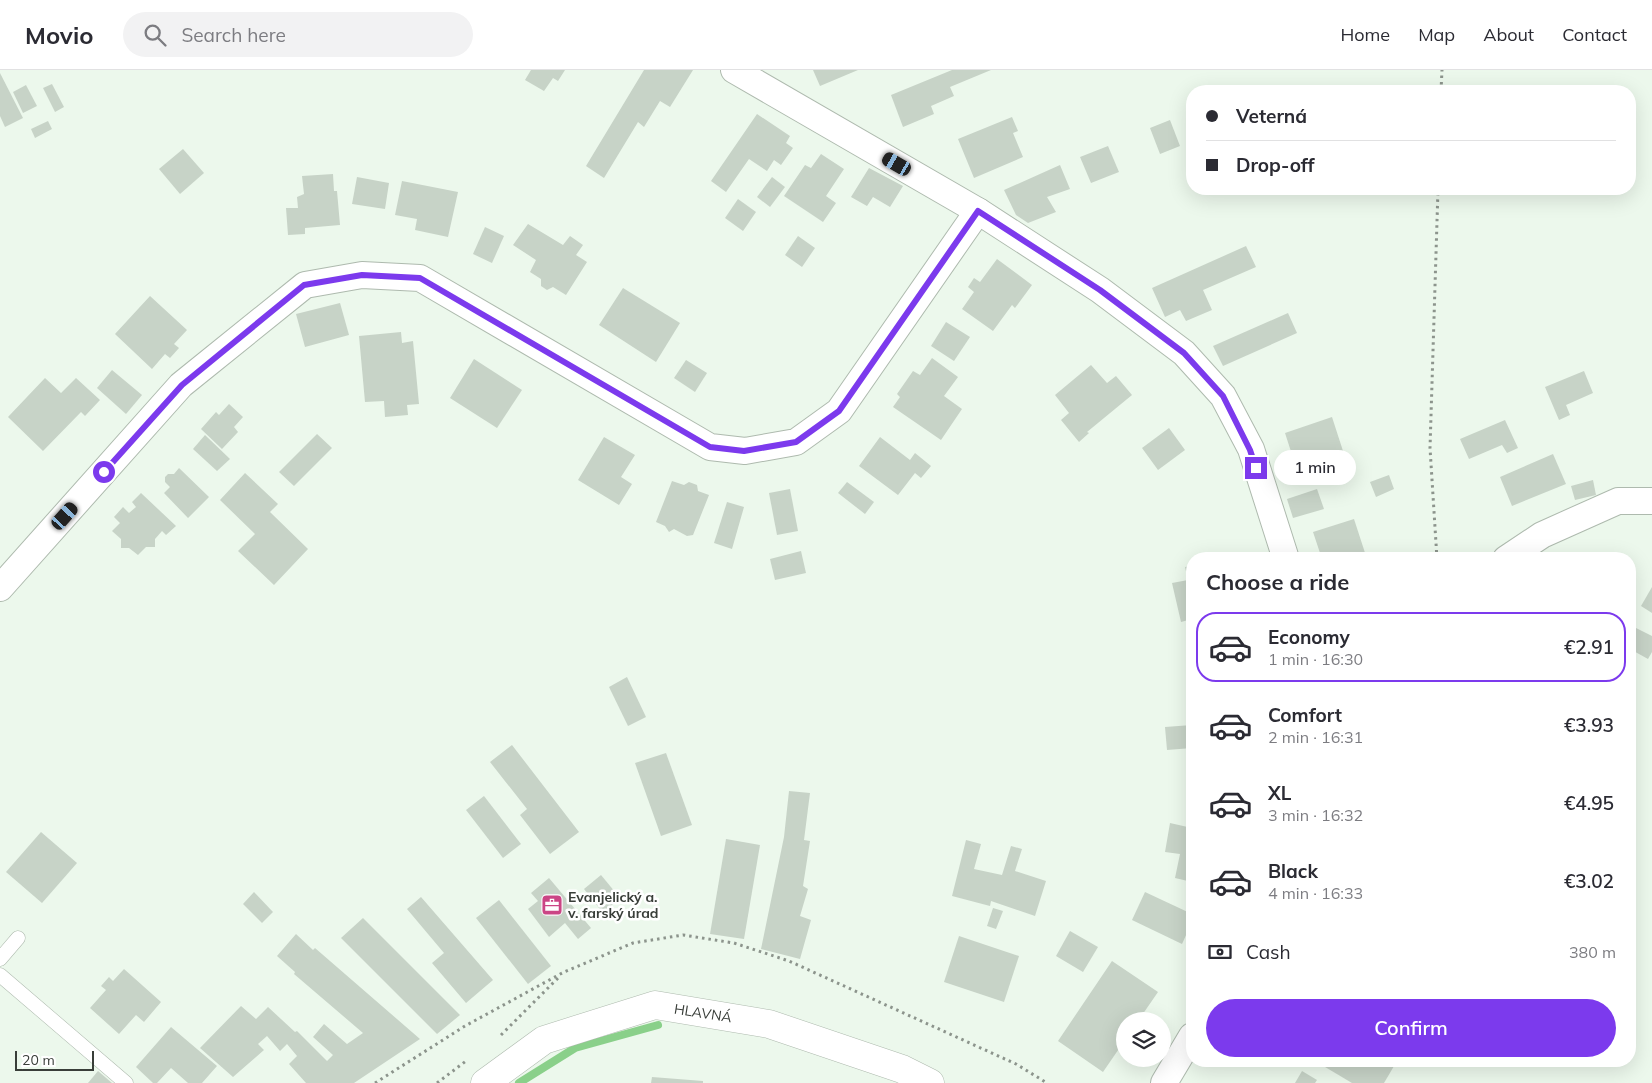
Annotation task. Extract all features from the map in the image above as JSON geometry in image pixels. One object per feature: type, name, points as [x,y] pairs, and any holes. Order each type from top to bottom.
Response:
[{"type":"street","points":[[734,70],[978,211],[1100,290],[1176,347],[1223,396],[1250,450],[1284,552]]},
{"type":"street","points":[[0,588],[182,385],[304,285],[362,275],[420,278],[710,447],[744,451],[796,442],[839,411],[978,211]]},
{"type":"street","points":[[1516,552],[1542,535],[1618,501],[1652,501]]},
{"type":"street","name":"HLAVNÁ","points":[[485,1083],[544,1040],[655,1005],[769,1024],[902,1069],[930,1083]]},
{"type":"street","points":[[1164,1083],[1186,1046]]},
{"type":"lane","points":[[0,959],[18,938]]},
{"type":"lane","points":[[0,975],[126,1083]]},
{"type":"path","points":[[1441,85],[1442,70]]},
{"type":"path","points":[[1437,552],[1430,448],[1438,195]]},
{"type":"path","points":[[375,1083],[465,1026],[564,972],[633,943],[683,935],[734,943],[789,961],[1016,1064],[1047,1083]]},
{"type":"path","points":[[494,1040],[564,972]]},
{"type":"path","points":[[437,1083],[473,1056]]},
{"type":"building","points":[[531,70],[565,70],[558,81],[553,78],[544,91],[525,80]]},
{"type":"building","points":[[644,70],[693,70],[670,107],[660,101],[644,127],[638,122],[604,178],[586,166]]},
{"type":"building","points":[[813,70],[858,70],[820,86]]},
{"type":"building","points":[[952,70],[991,70],[950,87],[954,96],[931,106],[934,114],[903,127],[891,95]]},
{"type":"building","points":[[0,73],[23,118],[5,127],[0,116]]},
{"type":"building","points":[[52,84],[64,107],[55,112],[43,88]]},
{"type":"building","points":[[26,85],[37,106],[23,113],[13,92]]},
{"type":"building","points":[[757,114],[790,136],[786,143],[793,148],[781,165],[774,160],[767,171],[749,159],[726,192],[711,181]]},
{"type":"building","points":[[1012,117],[1018,131],[1013,133],[1023,157],[974,178],[958,139]]},
{"type":"building","points":[[1170,120],[1180,146],[1160,154],[1150,128]]},
{"type":"building","points":[[48,121],[52,129],[35,138],[31,129]]},
{"type":"building","points":[[1108,146],[1119,172],[1091,183],[1080,157]]},
{"type":"building","points":[[183,149],[204,173],[180,194],[159,169]]},
{"type":"building","points":[[821,154],[844,169],[826,196],[836,203],[823,222],[784,196],[805,165],[811,168]]},
{"type":"building","points":[[1060,165],[1070,189],[1047,197],[1056,212],[1028,223],[1016,215],[1004,190]]},
{"type":"building","points":[[869,168],[903,186],[890,207],[873,197],[867,206],[851,197]]},
{"type":"building","points":[[333,174],[334,191],[337,191],[340,225],[305,228],[305,234],[288,235],[286,208],[298,208],[297,197],[304,194],[302,176]]},
{"type":"building","points":[[357,177],[389,183],[385,209],[352,204]]},
{"type":"building","points":[[772,177],[785,187],[770,207],[757,197]]},
{"type":"building","points":[[402,181],[458,192],[448,237],[415,230],[417,219],[395,215]]},
{"type":"building","points":[[738,199],[756,212],[743,231],[725,218]]},
{"type":"building","points":[[528,224],[563,245],[570,236],[583,245],[576,255],[587,262],[566,295],[553,287],[547,290],[541,286],[541,279],[530,272],[536,260],[513,245]]},
{"type":"building","points":[[485,227],[504,236],[492,263],[473,254]]},
{"type":"building","points":[[798,236],[815,248],[802,267],[785,255]]},
{"type":"building","points":[[1246,246],[1256,267],[1203,290],[1212,310],[1186,321],[1180,310],[1165,317],[1152,288]]},
{"type":"building","points":[[997,259],[1032,285],[1015,308],[1012,305],[993,331],[962,309],[974,292],[968,287],[974,278],[980,282]]},
{"type":"building","points":[[623,288],[680,323],[656,362],[599,325]]},
{"type":"building","points":[[150,296],[187,330],[174,344],[179,348],[170,358],[165,354],[152,369],[115,334]]},
{"type":"building","points":[[340,303],[349,335],[305,347],[296,314]]},
{"type":"building","points":[[1288,313],[1297,333],[1223,366],[1213,346]]},
{"type":"building","points":[[946,322],[970,337],[954,361],[931,346]]},
{"type":"building","points":[[401,332],[402,343],[413,341],[419,404],[407,405],[408,415],[385,417],[384,401],[365,402],[359,336]]},
{"type":"building","points":[[932,358],[958,377],[944,396],[962,409],[941,440],[893,407],[900,397],[897,394],[913,371],[920,375]]},
{"type":"building","points":[[474,359],[522,390],[497,428],[450,398]]},
{"type":"building","points":[[686,360],[707,373],[695,392],[674,378]]},
{"type":"building","points":[[1091,365],[1107,383],[1116,376],[1132,395],[1087,432],[1089,433],[1079,442],[1061,420],[1069,413],[1055,395]]},
{"type":"building","points":[[112,370],[142,395],[126,414],[97,388]]},
{"type":"building","points":[[1584,371],[1593,393],[1566,405],[1570,415],[1559,420],[1545,387]]},
{"type":"building","points":[[45,378],[61,393],[76,378],[100,400],[85,416],[81,412],[43,451],[8,417]]},
{"type":"building","points":[[229,404],[243,417],[234,427],[238,432],[222,449],[201,429],[216,412],[219,415]]},
{"type":"building","points":[[1332,417],[1343,451],[1325,457],[1327,463],[1316,467],[1314,460],[1296,467],[1285,433]]},
{"type":"building","points":[[1505,420],[1518,448],[1507,453],[1502,445],[1469,459],[1460,439]]},
{"type":"building","points":[[1169,428],[1185,450],[1158,470],[1142,448]]},
{"type":"building","points":[[317,434],[332,448],[294,486],[279,472]]},
{"type":"building","points":[[205,435],[230,459],[217,471],[193,449]]},
{"type":"building","points":[[604,437],[635,455],[621,477],[632,484],[619,505],[578,480]]},
{"type":"building","points":[[880,437],[910,460],[915,453],[931,466],[921,478],[915,473],[898,495],[859,466]]},
{"type":"building","points":[[1553,454],[1566,484],[1512,506],[1500,477]]},
{"type":"building","points":[[179,468],[209,497],[188,518],[164,493],[170,487],[165,482],[165,477],[168,474],[174,474]]},
{"type":"building","points":[[245,473],[278,504],[270,512],[308,549],[274,585],[238,551],[255,534],[220,500]]},
{"type":"building","points":[[1389,475],[1394,489],[1376,497],[1370,482]]},
{"type":"building","points":[[1593,480],[1596,495],[1575,500],[1571,486]]},
{"type":"building","points":[[672,481],[684,485],[689,482],[697,485],[698,491],[709,495],[693,535],[687,536],[674,529],[669,532],[665,526],[656,522]]},
{"type":"building","points":[[847,482],[874,502],[865,514],[838,493]]},
{"type":"building","points":[[790,489],[798,531],[777,535],[769,493]]},
{"type":"building","points":[[1317,489],[1324,509],[1293,518],[1287,499]]},
{"type":"building","points":[[141,493],[176,526],[166,535],[162,531],[155,539],[155,547],[146,547],[138,555],[129,548],[121,548],[121,539],[112,531],[120,523],[114,517],[123,507],[129,513],[136,507],[132,502]]},
{"type":"building","points":[[727,502],[744,507],[732,549],[714,543]]},
{"type":"building","points":[[1354,519],[1365,552],[1320,552],[1313,532]]},
{"type":"building","points":[[801,551],[806,573],[775,580],[770,559]]},
{"type":"building","points":[[1186,580],[1186,621],[1181,622],[1172,583]]},
{"type":"building","points":[[1652,587],[1652,613],[1641,606]]},
{"type":"building","points":[[1636,628],[1652,636],[1652,652],[1648,659],[1636,652]]},
{"type":"building","points":[[627,677],[646,717],[628,726],[609,687]]},
{"type":"building","points":[[1186,725],[1186,748],[1167,750],[1165,727]]},
{"type":"building","points":[[512,745],[579,832],[550,854],[520,815],[527,809],[490,762]]},
{"type":"building","points":[[666,753],[692,825],[661,836],[635,763]]},
{"type":"building","points":[[789,791],[810,793],[804,840],[810,841],[803,886],[808,889],[800,916],[811,920],[800,959],[761,949],[784,837]]},
{"type":"building","points":[[484,796],[521,844],[503,858],[466,810]]},
{"type":"building","points":[[1170,823],[1186,827],[1186,881],[1175,878],[1180,854],[1165,852]]},
{"type":"building","points":[[41,832],[77,863],[42,903],[6,872]]},
{"type":"building","points":[[726,839],[760,845],[744,939],[710,934]]},
{"type":"building","points":[[966,840],[981,844],[974,869],[1002,875],[1011,846],[1022,849],[1015,871],[1046,881],[1035,916],[991,901],[990,906],[952,896]]},
{"type":"building","points":[[601,875],[620,898],[603,913],[584,889]]},
{"type":"building","name":"Evanjelický a. v. farský úrad","points":[[549,878],[591,928],[578,939],[565,923],[549,937],[528,909],[538,901],[531,893]]},
{"type":"building","points":[[254,892],[273,912],[262,923],[243,904]]},
{"type":"building","points":[[1145,892],[1186,911],[1186,935],[1182,944],[1132,920]]},
{"type":"building","points":[[421,897],[493,980],[466,1003],[432,963],[444,953],[407,909]]},
{"type":"building","points":[[499,900],[551,966],[528,984],[476,918]]},
{"type":"building","points":[[993,908],[1003,911],[996,929],[987,926]]},
{"type":"building","points":[[363,918],[460,1015],[437,1034],[341,938]]},
{"type":"building","points":[[1070,931],[1098,947],[1083,972],[1056,956]]},
{"type":"building","points":[[296,934],[313,950],[315,948],[420,1039],[354,1083],[306,1083],[289,1064],[297,1056],[287,1044],[280,1051],[267,1036],[258,1044],[264,1050],[233,1077],[200,1048],[241,1006],[256,1019],[268,1007],[295,1032],[297,1031],[327,1061],[333,1055],[313,1037],[324,1024],[347,1044],[363,1033],[294,974],[295,972],[277,956]]},
{"type":"building","points":[[959,936],[1019,956],[1004,1002],[944,982]]},
{"type":"building","points":[[1112,961],[1158,992],[1144,1012],[1116,1012],[1116,1053],[1103,1072],[1058,1041]]},
{"type":"building","points":[[124,969],[161,1002],[144,1022],[136,1015],[119,1034],[90,1008],[106,990],[101,986],[109,977],[113,981]]},
{"type":"building","points":[[171,1027],[217,1066],[202,1083],[188,1083],[171,1068],[157,1083],[153,1083],[136,1067]]},
{"type":"building","points":[[1325,1067],[1393,1067],[1384,1083],[1352,1083]]},
{"type":"building","points":[[98,1071],[112,1083],[88,1083]]},
{"type":"building","points":[[1302,1071],[1317,1080],[1315,1083],[1295,1083]]},
{"type":"building","points":[[652,1077],[703,1081],[703,1083],[651,1083]]},
{"type":"waterway","points":[[519,1083],[575,1048],[658,1025]]},
{"type":"place","name":"Evanjelický a. v. farský úrad","points":[[552,905]]},
{"type":"route","points":[[104,472],[182,385],[304,285],[362,275],[420,278],[710,447],[744,451],[796,442],[839,411],[978,211],[1100,290],[1184,353],[1223,396],[1250,450],[1256,468]]}]
